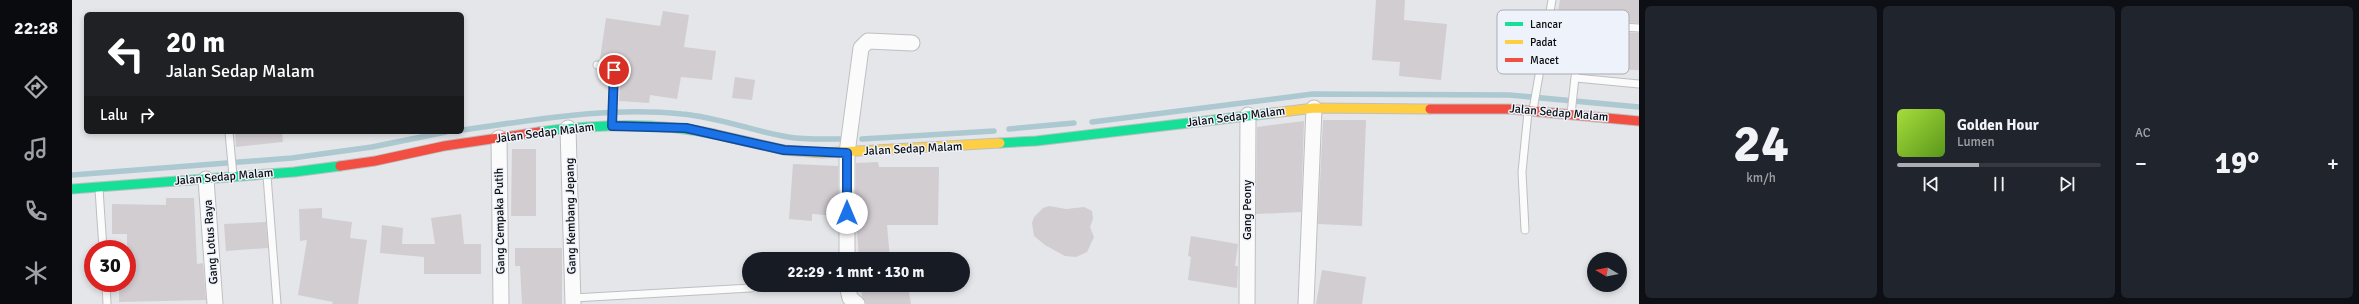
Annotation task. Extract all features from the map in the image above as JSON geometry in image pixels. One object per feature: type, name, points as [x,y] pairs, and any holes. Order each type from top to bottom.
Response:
[{"type":"street","points":[[847,252],[847,148],[861,48],[863,44],[868,41],[912,43]]},
{"type":"street","name":"Jalan Sedap Malam","points":[[72,188],[206,179],[375,161],[444,146],[568,128],[612,126],[686,128],[784,150],[1044,140],[1314,108],[1447,107],[1572,110],[1639,121]]},
{"type":"street","points":[[1306,304],[1314,108]]},
{"type":"street","name":"Gang Peony","points":[[1247,304],[1248,115]]},
{"type":"street","name":"Gang Kembang Jepang","points":[[568,128],[573,301]]},
{"type":"street","name":"Gang Cempaka Putih","points":[[499,138],[501,304]]},
{"type":"street","name":"Gang Lotus Raya","points":[[206,179],[215,304]]},
{"type":"street","points":[[849,292],[850,298],[857,304]]},
{"type":"lane","points":[[1550,10],[1552,0]]},
{"type":"lane","points":[[1629,27],[1639,28]]},
{"type":"lane","points":[[597,65],[609,66],[614,70],[612,126]]},
{"type":"lane","points":[[1525,230],[1522,172],[1531,110],[1536,101],[1540,74]]},
{"type":"lane","points":[[1572,110],[1576,74]]},
{"type":"lane","points":[[1576,78],[1639,84]]},
{"type":"lane","points":[[229,134],[234,176]]},
{"type":"lane","points":[[267,173],[277,304]]},
{"type":"lane","points":[[99,187],[102,240]]},
{"type":"lane","points":[[573,301],[742,289]]},
{"type":"lane","points":[[106,292],[107,304]]},
{"type":"building","points":[[1376,0],[1405,0],[1404,20],[1447,24],[1441,80],[1399,76],[1400,62],[1372,60]]},
{"type":"building","points":[[1560,0],[1639,0],[1639,23],[1629,23],[1629,10],[1558,10]]},
{"type":"building","points":[[663,11],[689,15],[684,47],[716,51],[712,80],[681,77],[677,99],[650,95],[649,103],[619,101],[622,62],[600,59],[606,18],[660,26]]},
{"type":"building","points":[[1629,32],[1639,33],[1639,70],[1629,70]]},
{"type":"building","points":[[735,77],[755,80],[752,100],[732,98]]},
{"type":"building","points":[[1323,120],[1366,120],[1362,226],[1318,224]]},
{"type":"building","points":[[1304,121],[1301,212],[1256,214],[1257,127]]},
{"type":"building","points":[[235,134],[282,134],[283,142],[236,147]]},
{"type":"building","points":[[512,149],[536,149],[536,216],[511,216]]},
{"type":"building","points":[[878,162],[879,167],[939,167],[938,225],[887,225],[889,252],[858,252],[856,217],[856,163]]},
{"type":"building","points":[[793,164],[838,166],[838,216],[812,214],[812,221],[789,219]]},
{"type":"building","points":[[166,198],[194,198],[197,264],[203,263],[206,300],[119,302],[119,292],[136,292],[136,240],[127,240],[127,234],[112,234],[112,204],[166,205]]},
{"type":"building","points":[[1049,206],[1066,209],[1084,207],[1092,211],[1093,219],[1090,227],[1094,237],[1087,252],[1076,257],[1065,256],[1045,245],[1034,236],[1032,223],[1034,217],[1043,208]]},
{"type":"building","points":[[322,208],[322,218],[352,222],[350,238],[367,240],[358,304],[332,304],[333,302],[298,295],[307,240],[300,241],[299,209]]},
{"type":"building","points":[[461,214],[464,244],[481,244],[481,274],[424,274],[424,257],[380,253],[382,225],[403,228],[402,244],[435,244],[431,218]]},
{"type":"building","points":[[266,222],[268,248],[226,251],[224,224]]},
{"type":"building","points":[[1191,236],[1238,244],[1235,266],[1238,266],[1237,288],[1188,280],[1191,257],[1188,256]]},
{"type":"building","points":[[515,248],[562,248],[562,304],[522,304],[520,266],[515,266]]},
{"type":"building","points":[[1322,270],[1366,277],[1362,304],[1316,304]]},
{"type":"building","points":[[862,292],[909,292],[911,304],[866,304]]},
{"type":"waterway","points":[[1092,122],[1313,94],[1509,95],[1639,107]]},
{"type":"waterway","points":[[464,130],[572,115],[654,112],[709,118],[788,137],[808,139],[842,139]]},
{"type":"waterway","points":[[1009,129],[1074,123]]},
{"type":"waterway","points":[[862,139],[994,131]]},
{"type":"waterway","points":[[72,175],[292,158],[372,147],[436,134]]},
{"type":"traffic: fast","points":[[1000,143],[1036,141],[1273,113]]},
{"type":"traffic: fast","points":[[539,132],[583,127],[649,126],[693,130],[714,134]]},
{"type":"traffic: fast","points":[[72,189],[294,172],[340,166]]},
{"type":"traffic: slow","points":[[1273,113],[1314,108],[1430,109]]},
{"type":"traffic: slow","points":[[714,134],[784,150],[822,153],[1000,143]]},
{"type":"traffic: jam","points":[[1430,109],[1509,109],[1639,121]]},
{"type":"traffic: jam","points":[[340,166],[375,161],[444,146],[539,132]]},
{"type":"route","points":[[614,70],[615,77],[612,126],[686,128],[765,144],[784,150],[847,153],[847,213]]}]
